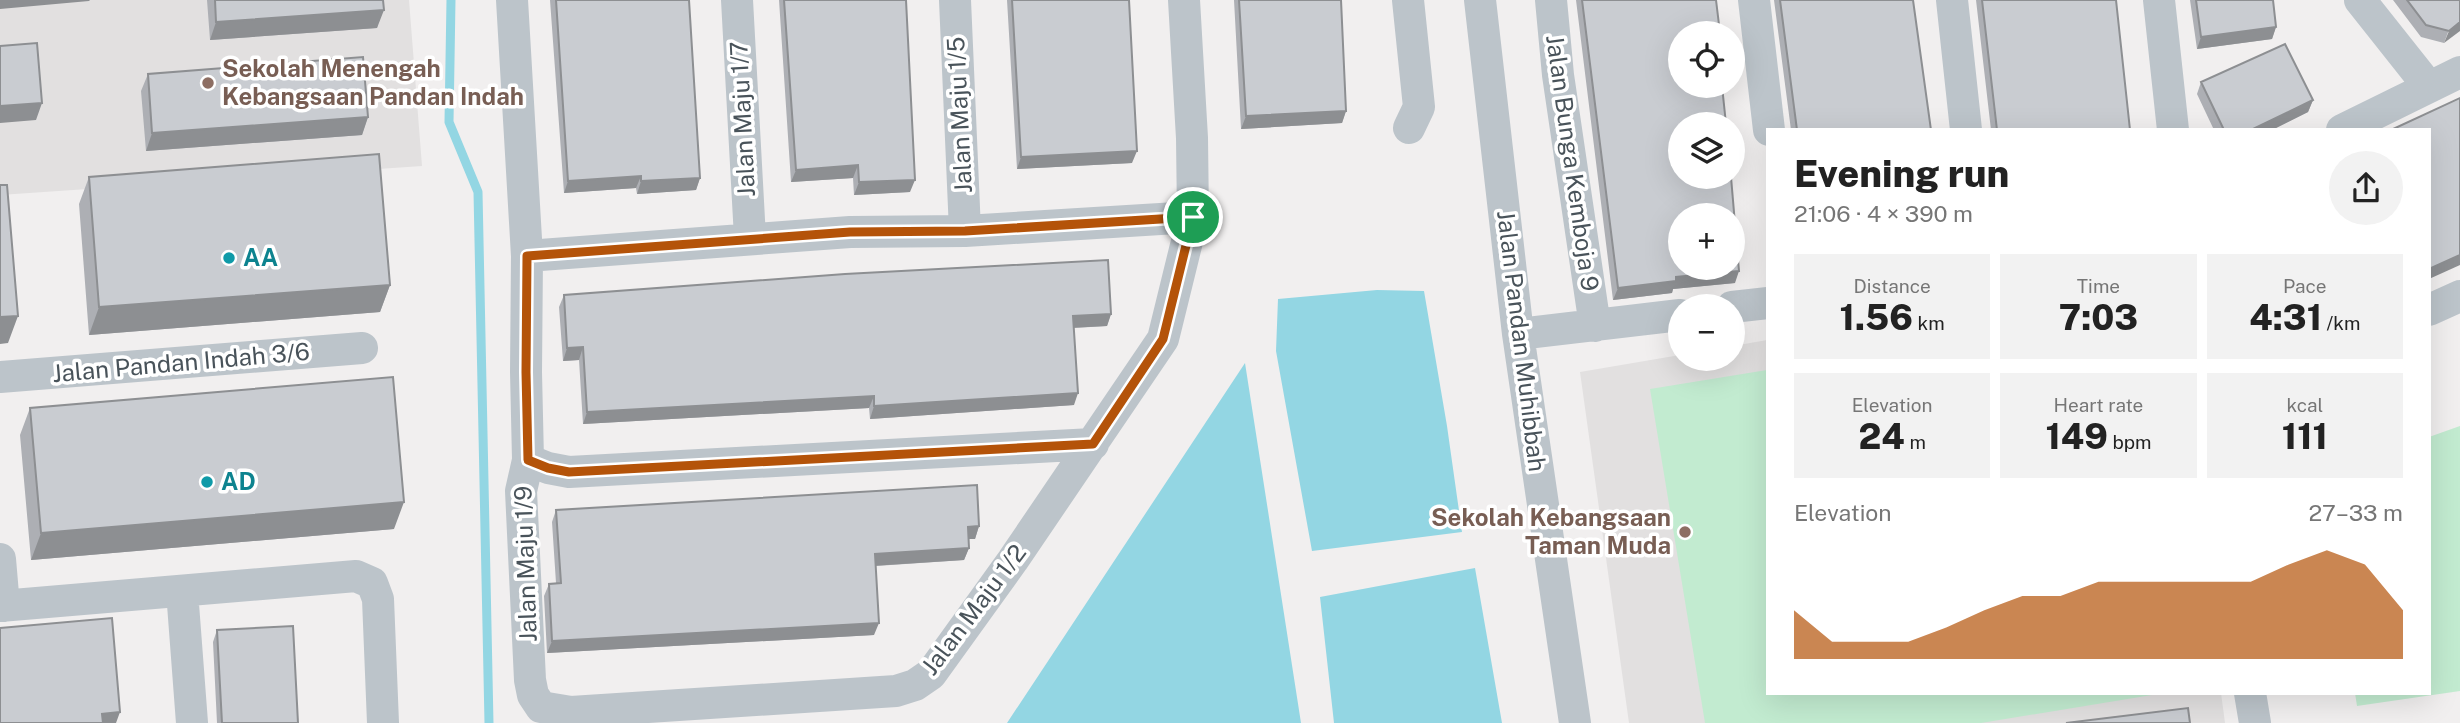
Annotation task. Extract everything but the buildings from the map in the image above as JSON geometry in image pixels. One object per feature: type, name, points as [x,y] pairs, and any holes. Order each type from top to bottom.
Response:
[{"type":"street","name":"Jalan Maju 1/9","points":[[512,0],[527,256],[528,460],[521,491],[530,680],[533,695],[541,707]]},
{"type":"street","name":"Jalan Maju 1/7","points":[[737,0],[750,238]]},
{"type":"street","name":"Jalan Maju 1/5","points":[[955,0],[965,231]]},
{"type":"street","name":"Jalan Maju 1/2","points":[[541,707],[571,712],[896,691],[915,685],[931,674],[1093,444],[1163,339],[1193,217],[1192,138],[1184,0]]},
{"type":"street","points":[[1408,0],[1419,107],[1409,128]]},
{"type":"street","name":"Jalan Pandan Muhibbah","points":[[1480,0],[1518,334],[1575,723]]},
{"type":"street","name":"Jalan Bunga Kemboja 9","points":[[1551,0],[1558,75],[1595,326]]},
{"type":"street","points":[[1754,0],[1769,128]]},
{"type":"street","points":[[1952,0],[1966,128]]},
{"type":"street","points":[[2159,0],[2173,128]]},
{"type":"street","points":[[2360,0],[2429,87]]},
{"type":"street","points":[[2346,128],[2460,72]]},
{"type":"street","points":[[527,256],[850,232],[965,231],[1193,217]]},
{"type":"street","points":[[2431,309],[2460,296]]},
{"type":"street","points":[[1745,306],[1766,303]]},
{"type":"street","points":[[1518,334],[1668,317]]},
{"type":"street","name":"Jalan Pandan Indah 3/6","points":[[0,377],[362,348]]},
{"type":"street","points":[[528,460],[569,472],[1093,444]]},
{"type":"street","points":[[0,559],[2,606],[356,576],[372,583],[378,599],[383,723]]},
{"type":"street","points":[[182,591],[192,723]]},
{"type":"street","points":[[2250,695],[2255,723]]},
{"type":"shaded area","name":"Sekolah Menengah Kebangsaan Pandan Indah","points":[[0,0],[409,0],[422,166],[0,195]]},
{"type":"shaded area","name":"Sekolah Kebangsaan Taman Muda","points":[[1766,340],[1766,695],[2221,695],[2225,723],[1629,723],[1580,372],[1668,357],[1668,371],[1745,371],[1745,344]]},
{"type":"green space","points":[[1766,370],[1766,695],[2152,695],[1981,723],[1705,723],[1650,389]]},
{"type":"green space","points":[[2460,426],[2460,691],[2357,706],[2355,695],[2431,695],[2431,436]]},
{"type":"water","points":[[1377,290],[1424,291],[1462,532],[1312,551],[1276,351],[1278,299]]},
{"type":"water","points":[[1245,363],[1301,723],[1007,723]]},
{"type":"water","points":[[1475,568],[1502,723],[1334,723],[1320,597]]},
{"type":"waterway","points":[[451,0],[449,122],[478,192],[489,723]]},
{"type":"place","name":"Sekolah Menengah Kebangsaan Pandan Indah","points":[[208,83]]},
{"type":"place","name":"AA","points":[[229,258]]},
{"type":"place","name":"AD","points":[[207,482]]},
{"type":"place","name":"Sekolah Kebangsaan Taman Muda","points":[[1685,532]]},
{"type":"route","points":[[1193,217],[1163,339],[1093,444],[569,472],[528,460],[527,256],[850,232],[965,231],[1193,217]]}]
